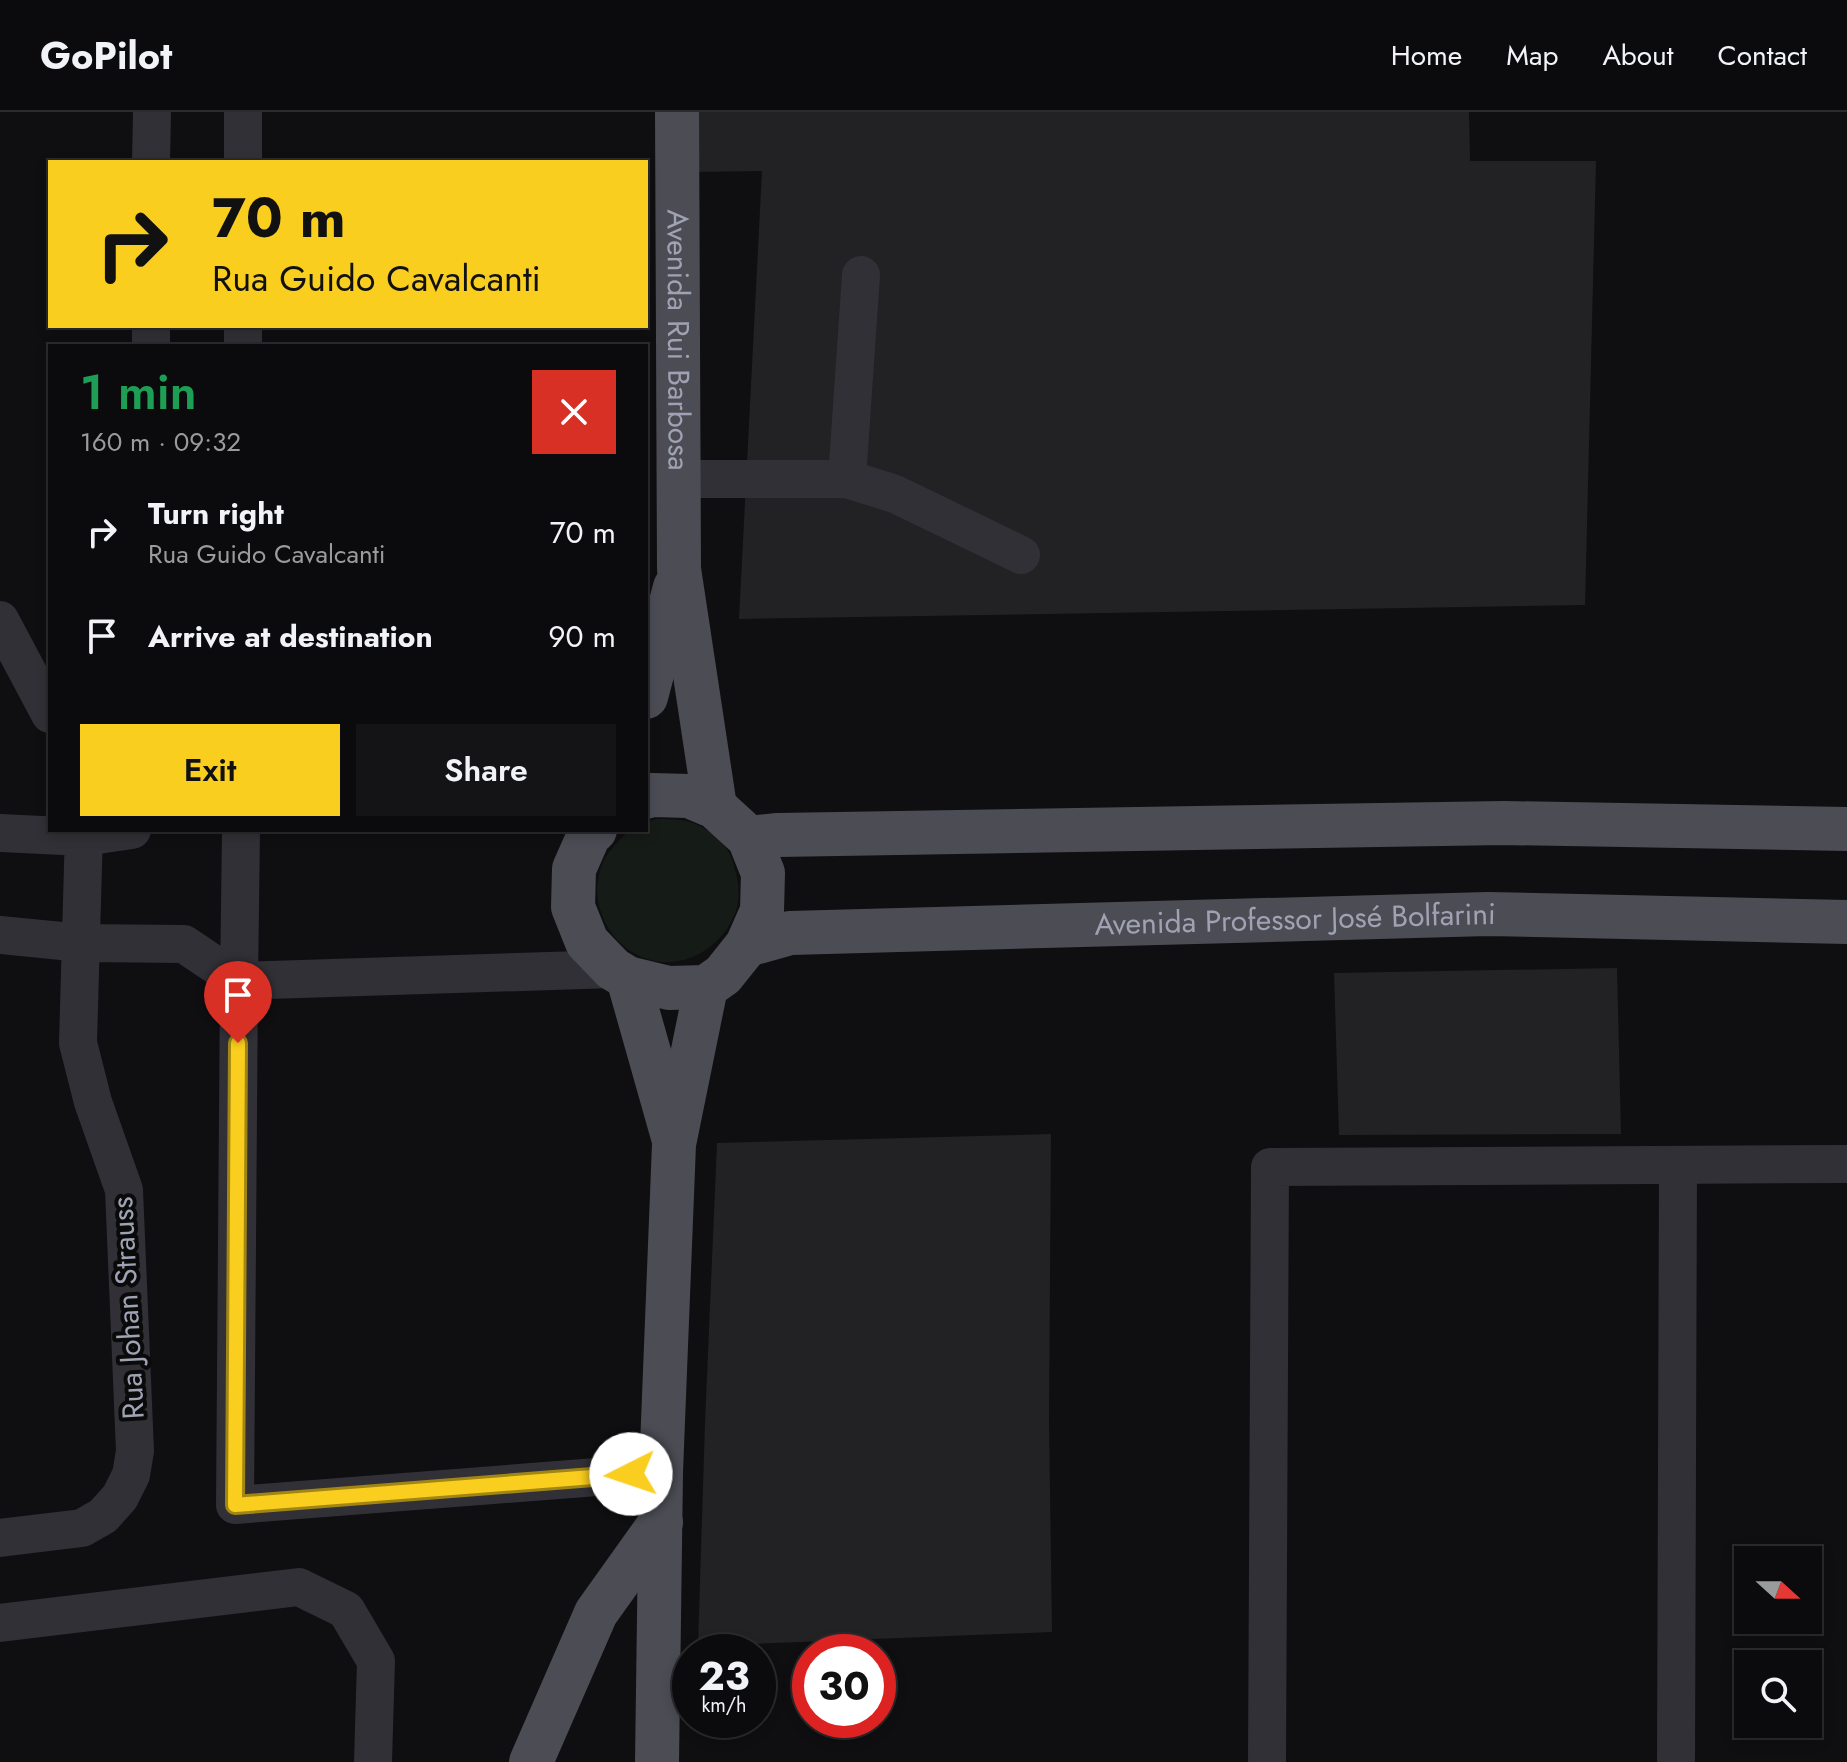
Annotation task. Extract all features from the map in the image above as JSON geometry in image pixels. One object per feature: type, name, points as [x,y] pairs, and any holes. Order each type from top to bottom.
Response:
[{"type":"main road","name":"Avenida Rui Barbosa","points":[[677,112],[679,569],[715,807]]},
{"type":"main road","name":"Avenida Rui Barbosa","points":[[648,689],[679,569]]},
{"type":"main road","points":[[593,832],[574,869],[573,907],[587,942],[621,974],[669,988],[706,987],[723,975],[747,945],[762,911],[763,873],[749,838],[715,807],[689,796],[648,796]]},
{"type":"main road","points":[[749,838],[778,835],[1504,823],[1847,829]]},
{"type":"main road","name":"Avenida Professor José Bolfarini","points":[[747,945],[790,933],[1488,914],[1847,922]]},
{"type":"main road","points":[[621,974],[674,1144]]},
{"type":"main road","points":[[657,1762],[661,1472],[674,1144],[706,987]]},
{"type":"main road","points":[[531,1762],[596,1613],[661,1522]]},
{"type":"street","points":[[151,160],[152,112]]},
{"type":"street","points":[[243,112],[243,160]]},
{"type":"street","points":[[847,479],[861,275]]},
{"type":"street","points":[[679,479],[847,479],[895,494],[1021,555]]},
{"type":"street","points":[[0,620],[48,710]]},
{"type":"street","points":[[0,833],[108,832]]},
{"type":"street","points":[[241,832],[235,1505],[661,1472]]},
{"type":"street","name":"Rua Johan Strauss","points":[[0,1538],[82,1528],[103,1516],[120,1497],[131,1475],[135,1451],[124,1190],[93,1102],[78,1043],[84,834]]},
{"type":"street","points":[[0,935],[82,943],[184,944],[239,981],[621,974]]},
{"type":"street","points":[[1267,1762],[1270,1167],[1847,1164]]},
{"type":"street","points":[[1676,1762],[1678,1165]]},
{"type":"street","points":[[0,1623],[299,1587],[346,1610],[376,1661],[373,1762]]},
{"type":"shaded area","points":[[674,819],[696,824],[724,845],[734,865],[739,895],[732,920],[725,932],[704,951],[679,961],[651,960],[626,948],[608,928],[598,902],[599,875],[607,855],[628,832],[648,832],[648,822]]},
{"type":"building","points":[[692,112],[1469,112],[1470,161],[1596,161],[1585,605],[739,619],[762,171],[686,172]]},
{"type":"building","points":[[1617,968],[1621,1134],[1339,1135],[1334,973]]},
{"type":"building","points":[[1051,1134],[1049,1420],[1052,1632],[896,1638],[896,1634],[792,1634],[792,1642],[776,1643],[776,1634],[698,1634],[717,1143]]},
{"type":"route","points":[[238,1043],[235,1505],[631,1474]]}]
